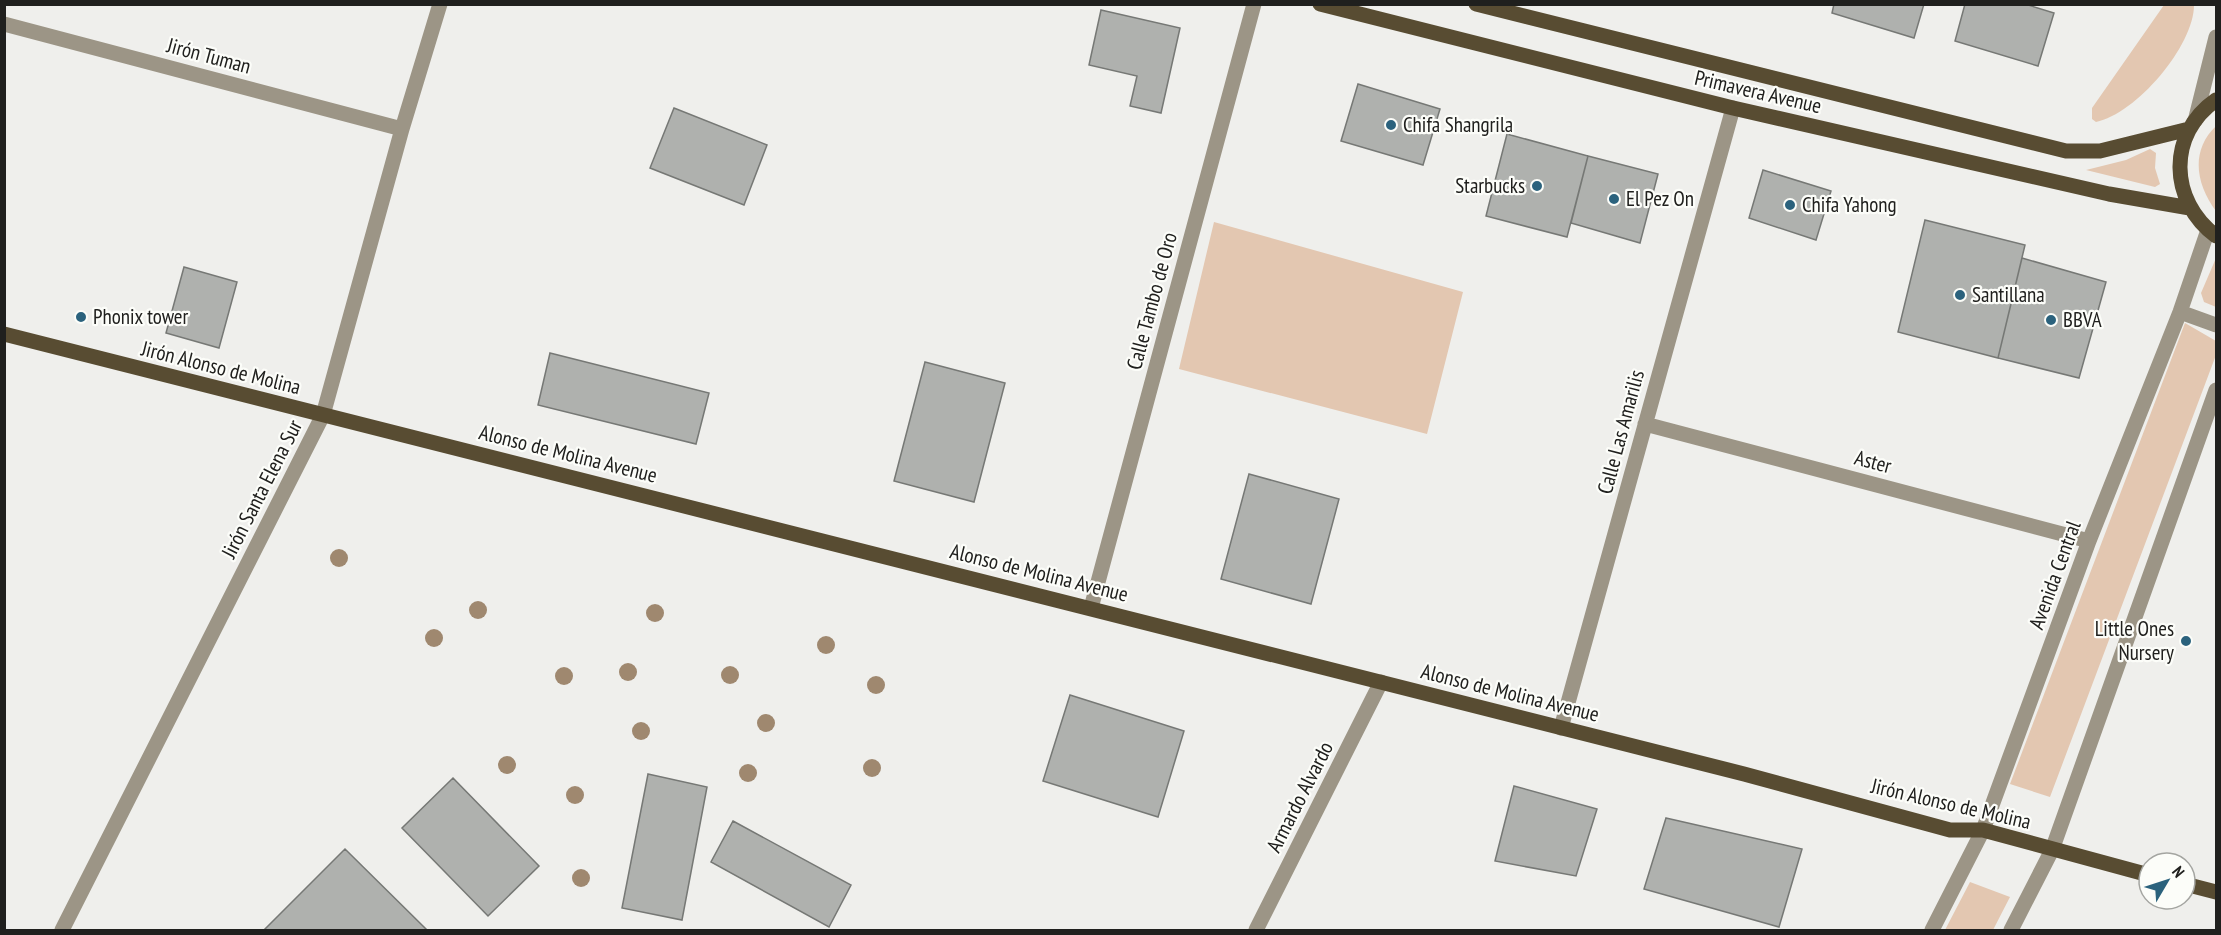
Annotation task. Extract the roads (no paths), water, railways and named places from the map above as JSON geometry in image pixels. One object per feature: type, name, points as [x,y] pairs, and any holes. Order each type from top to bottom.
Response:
[{"type":"main road","name":"Primavera Avenue","points":[[1320,4],[1733,108],[2109,194],[2190,208]]},
{"type":"main road","name":"Primavera Avenue","points":[[1476,4],[1507,9],[2066,151],[2100,151],[2192,125]]},
{"type":"main road","points":[[2212,233],[2190,208],[2184,195],[2179,169],[2180,155],[2192,125],[2217,100]]},
{"type":"main road","name":"Jirón Alonso de Molina","points":[[4,334],[323,415]]},
{"type":"main road","name":"Alonso de Molina Avenue","points":[[323,415],[1561,728]]},
{"type":"main road","name":"Jirón Alonso de Molina","points":[[1561,728],[1950,830],[1983,830],[2137,872]]},
{"type":"main road","points":[[2197,887],[2217,892]]},
{"type":"street","name":"Jirón Santa Elena Sur","points":[[62,930],[323,415],[402,129],[440,4]]},
{"type":"street","name":"Calle Tambo de Oro","points":[[1090,608],[1254,4]]},
{"type":"street","name":"Jirón Tuman","points":[[4,24],[402,129]]},
{"type":"street","points":[[2192,125],[2217,37]]},
{"type":"street","name":"Calle Las Amarilis","points":[[1561,728],[1733,108]]},
{"type":"street","name":"Avenida Central","points":[[1932,930],[1983,830],[2089,540],[2212,233]]},
{"type":"street","points":[[2180,312],[2217,325]]},
{"type":"street","points":[[2011,930],[2052,850],[2217,390]]},
{"type":"street","name":"Aster","points":[[1645,424],[2089,540]]},
{"type":"street","name":"Armardo Alvardo","points":[[1256,930],[1381,682]]},
{"type":"place","name":"Chifa Shangrila","points":[[1391,125]]},
{"type":"place","name":"Starbucks","points":[[1537,186]]},
{"type":"place","name":"El Pez On","points":[[1614,199]]},
{"type":"place","name":"Chifa Yahong","points":[[1790,205]]},
{"type":"place","name":"Santillana","points":[[1960,295]]},
{"type":"place","name":"Phonix tower","points":[[81,317]]},
{"type":"place","name":"BBVA","points":[[2051,320]]},
{"type":"place","name":"Little Ones Nursery","points":[[2186,641]]}]
